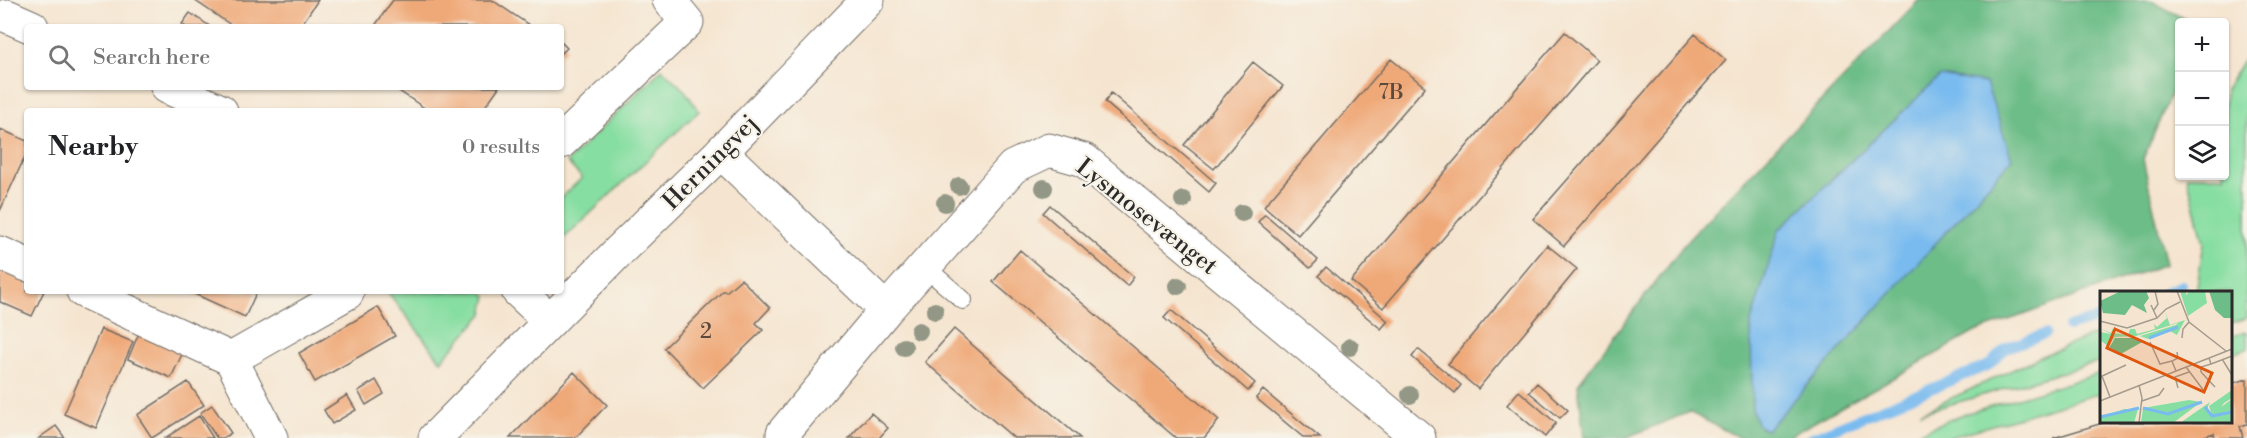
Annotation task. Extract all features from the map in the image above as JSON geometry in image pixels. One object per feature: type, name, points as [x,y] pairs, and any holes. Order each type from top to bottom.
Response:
[{"type":"street","points":[[564,139],[687,22],[669,0]]},
{"type":"street","name":"Herningvej","points":[[435,438],[721,152],[868,0]]},
{"type":"street","points":[[174,90],[214,108]]},
{"type":"street","name":"Lysmosevænget","points":[[783,438],[783,433],[886,310],[1013,167],[1049,150],[1084,160],[1419,438]]},
{"type":"street","points":[[721,152],[886,310]]},
{"type":"street","points":[[0,253],[24,264]]},
{"type":"street","points":[[90,294],[231,359],[271,438]]},
{"type":"street","points":[[231,359],[345,294]]},
{"type":"street","points":[[521,294],[550,321]]},
{"type":"lane","points":[[925,267],[963,300]]},
{"type":"green space","points":[[1919,0],[2150,0],[2183,18],[2175,18],[2175,84],[2143,159],[2166,264],[1975,332],[1786,438],[1740,438],[1689,412],[1625,438],[1584,438],[1578,384],[1689,238]]},
{"type":"green space","points":[[2247,54],[2247,318],[2232,323],[2232,291],[2196,291],[2204,243],[2188,180],[2229,180],[2229,83]]},
{"type":"green space","points":[[662,69],[685,91],[699,111],[564,238],[564,195],[582,178],[567,162]]},
{"type":"green space","points":[[389,294],[485,294],[487,296],[483,314],[441,361]]},
{"type":"green space","points":[[2100,332],[2100,361],[1920,413],[2044,355]]},
{"type":"green space","points":[[2247,332],[2247,349],[2232,354],[2232,336]]},
{"type":"green space","points":[[2100,373],[2100,393],[1948,438],[1905,438],[1961,415]]},
{"type":"water","points":[[1940,76],[1986,83],[2012,159],[1767,430],[1758,426],[1752,409],[1751,322],[1779,230]]},
{"type":"building","points":[[194,0],[318,0],[302,24],[230,24]]},
{"type":"building","points":[[393,0],[492,0],[528,24],[376,24]]},
{"type":"building","points":[[190,13],[206,24],[182,24]]},
{"type":"building","points":[[1565,32],[1597,60],[1383,308],[1351,281]]},
{"type":"building","points":[[1695,34],[1726,60],[1564,246],[1533,219]]},
{"type":"building","points":[[1391,59],[1425,87],[1298,235],[1264,206]]},
{"type":"building","points":[[1253,62],[1283,86],[1214,169],[1184,145]]},
{"type":"building","points":[[398,90],[497,90],[484,108],[424,108]]},
{"type":"building","points":[[1111,93],[1216,183],[1209,192],[1105,102]]},
{"type":"building","points":[[0,129],[24,140],[24,159],[0,211]]},
{"type":"building","points":[[1050,205],[1134,277],[1127,286],[1043,213]]},
{"type":"building","points":[[1265,214],[1318,260],[1310,268],[1258,222]]},
{"type":"building","points":[[1547,245],[1577,269],[1478,389],[1448,364]]},
{"type":"building","points":[[1020,250],[1219,420],[1204,438],[1176,438],[993,282]]},
{"type":"building","points":[[1326,267],[1388,321],[1381,329],[1318,276]]},
{"type":"building","points":[[0,270],[24,281],[24,294],[43,294],[32,316],[0,302]]},
{"type":"building","points":[[741,279],[770,308],[756,323],[763,330],[703,388],[664,348],[724,290],[726,292]]},
{"type":"building","points":[[195,294],[256,294],[245,317]]},
{"type":"building","points":[[378,307],[395,336],[315,382],[299,353]]},
{"type":"building","points":[[1171,310],[1255,383],[1248,391],[1164,318]]},
{"type":"building","points":[[101,329],[133,342],[96,428],[64,414]]},
{"type":"building","points":[[954,329],[1080,438],[1014,438],[925,362]]},
{"type":"building","points":[[139,333],[183,352],[171,378],[128,359]]},
{"type":"building","points":[[1418,349],[1461,385],[1455,393],[1412,357]]},
{"type":"building","points":[[574,372],[607,405],[575,438],[510,438]]},
{"type":"building","points":[[2247,379],[2247,424],[2240,426],[2243,438],[2215,438],[2214,433],[2198,438],[2053,438],[2103,423],[2232,423],[2232,383]]},
{"type":"building","points":[[376,380],[384,394],[366,405],[358,391]]},
{"type":"building","points":[[188,382],[204,405],[152,438],[137,415]]},
{"type":"building","points":[[1537,383],[1568,410],[1560,418],[1529,392]]},
{"type":"building","points":[[1263,390],[1320,438],[1304,438],[1256,398]]},
{"type":"building","points":[[1519,391],[1556,423],[1545,437],[1507,405]]},
{"type":"building","points":[[347,395],[356,410],[332,424],[324,410]]},
{"type":"building","points":[[212,405],[231,433],[223,438],[217,438],[200,413]]},
{"type":"building","points":[[871,413],[888,428],[879,438],[849,438]]},
{"type":"building","points":[[199,416],[213,438],[165,438]]},
{"type":"building","points":[[56,426],[65,438],[39,438]]},
{"type":"waterway","points":[[2167,291],[2182,285]]},
{"type":"waterway","points":[[2068,327],[2100,318]]},
{"type":"waterway","points":[[1811,438],[1989,365],[2006,348],[2045,334]]}]
